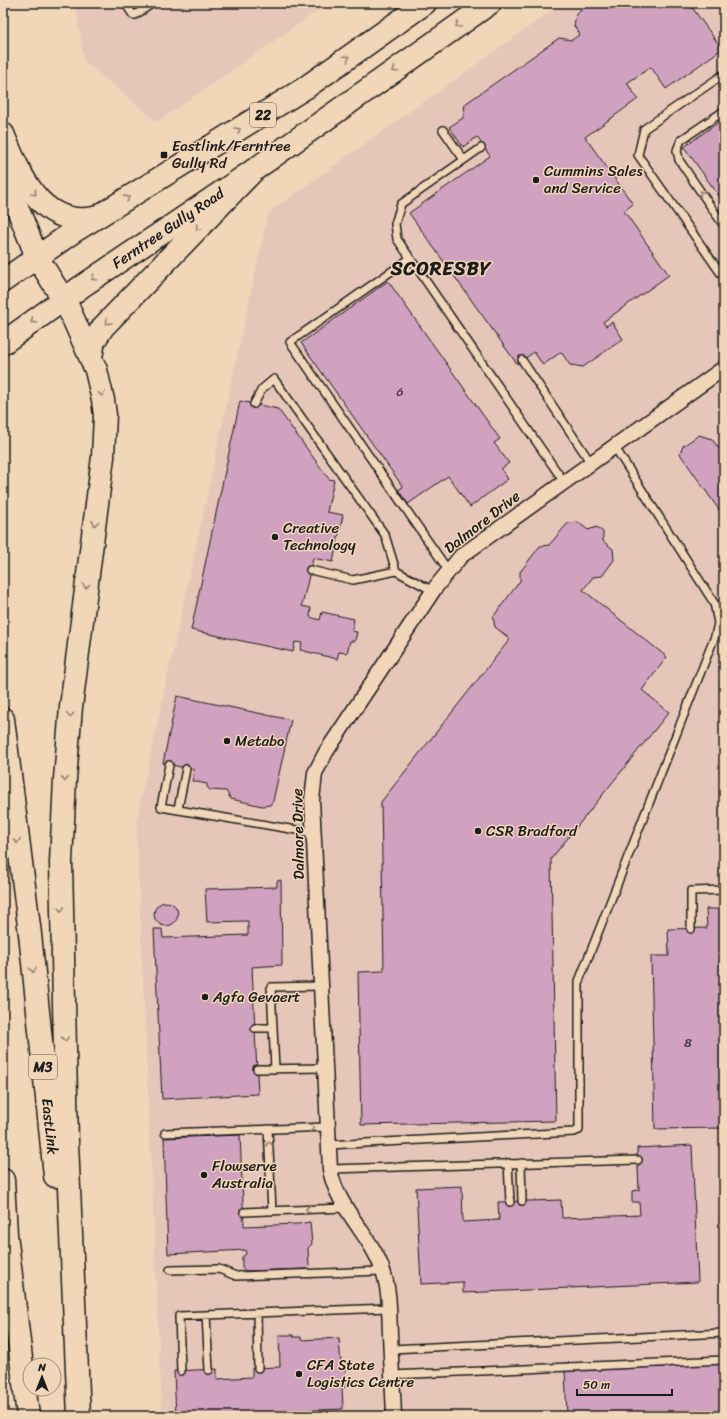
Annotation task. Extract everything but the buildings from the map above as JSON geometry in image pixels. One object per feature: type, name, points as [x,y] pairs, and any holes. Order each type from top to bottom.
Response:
[{"type":"main road","name":"22","points":[[3,280],[94,218],[264,115],[425,3]]},
{"type":"main road","name":"Ferntree Gully Road","points":[[3,343],[63,300],[254,170],[490,3]]},
{"type":"main road","points":[[3,134],[24,180],[40,200],[56,212],[69,219],[79,221],[94,218]]},
{"type":"main road","points":[[3,160],[15,202],[37,257],[68,307],[96,370],[103,400],[105,441],[71,707],[62,816],[61,870],[67,1143],[79,1416]]},
{"type":"main road","points":[[91,357],[94,341],[103,327],[254,170]]},
{"type":"main road","name":"EastLink","points":[[3,718],[30,934],[55,1173],[75,1416]]},
{"type":"main road","points":[[3,1180],[6,1234],[28,1416]]},
{"type":"main road","points":[[3,1297],[24,1416]]},
{"type":"street","name":"Dalmore Drive","points":[[394,1416],[389,1308],[383,1271],[375,1253],[344,1208],[336,1193],[330,1169],[324,1068],[312,790],[318,766],[448,570],[461,556],[724,368]]},
{"type":"lane","points":[[125,3],[133,15],[153,3]]},
{"type":"lane","points":[[724,74],[643,129],[638,155],[724,278]]},
{"type":"lane","points":[[724,111],[681,140],[677,150],[679,160],[724,226]]},
{"type":"lane","points":[[443,130],[464,160]]},
{"type":"lane","points":[[480,148],[401,204],[396,217],[396,233],[400,245],[409,259],[564,482]]},
{"type":"lane","points":[[409,259],[290,342],[448,570]]},
{"type":"lane","points":[[522,360],[591,463]]},
{"type":"lane","points":[[254,404],[262,389],[274,379],[385,535],[396,571]]},
{"type":"lane","points":[[328,1145],[574,1132],[579,1130],[579,981],[715,636],[718,623],[714,603],[614,446]]},
{"type":"lane","points":[[310,570],[353,580],[396,571],[434,591]]},
{"type":"lane","points":[[169,764],[161,807],[314,833]]},
{"type":"lane","points":[[178,810],[186,768]]},
{"type":"lane","points":[[691,929],[691,891],[724,890]]},
{"type":"lane","points":[[275,1068],[271,987],[321,986]]},
{"type":"lane","points":[[255,1028],[273,1028]]},
{"type":"lane","points":[[257,1069],[324,1068]]},
{"type":"lane","points":[[165,1133],[327,1127]]},
{"type":"lane","points":[[268,1129],[272,1211]]},
{"type":"lane","points":[[330,1169],[638,1160]]},
{"type":"lane","points":[[508,1163],[510,1202]]},
{"type":"lane","points":[[521,1163],[522,1201]]},
{"type":"lane","points":[[244,1212],[344,1208]]},
{"type":"lane","points":[[170,1270],[219,1269],[236,1276],[383,1271]]},
{"type":"lane","points":[[180,1371],[179,1316],[389,1308]]},
{"type":"lane","points":[[257,1313],[258,1368]]},
{"type":"lane","points":[[206,1315],[209,1370]]},
{"type":"lane","points":[[391,1349],[724,1333]]},
{"type":"lane","points":[[392,1376],[724,1360]]},
{"type":"shaded area","points":[[75,3],[329,3],[157,122],[84,61]]},
{"type":"shaded area","points":[[562,3],[724,3],[724,1416],[162,1416],[136,822],[268,213]]},
{"type":"place","name":"Eastlink/Ferntree Gully Rd","points":[[164,155]]},
{"type":"place","name":"Cummins Sales and Service","points":[[536,180]]},
{"type":"place","name":"Creative Technology","points":[[275,537]]},
{"type":"place","name":"Metabo","points":[[227,741]]},
{"type":"place","name":"CSR Bradford","points":[[478,831]]},
{"type":"place","name":"Agfa Gevaert","points":[[205,997]]},
{"type":"place","name":"Flowserve Australia","points":[[204,1175]]},
{"type":"place","name":"CFA State Logistics Centre","points":[[299,1374]]},
{"type":"district","name":"SCORESBY","points":[[441,268]]}]
